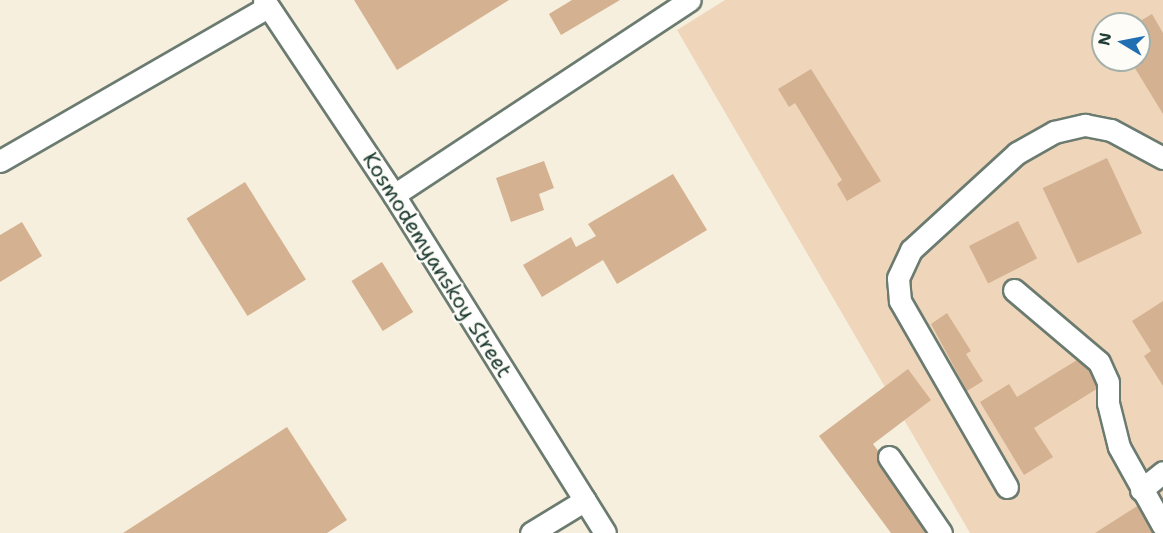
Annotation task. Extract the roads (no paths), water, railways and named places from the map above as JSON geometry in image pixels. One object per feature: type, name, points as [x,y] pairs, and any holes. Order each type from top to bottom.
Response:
[{"type":"street","points":[[394,195],[690,0]]},
{"type":"street","points":[[0,161],[266,4]]},
{"type":"street","name":"Kosmodemyanskoy Street","points":[[266,4],[394,195],[605,533]]},
{"type":"street","points":[[1007,487],[900,302],[898,278],[911,250],[1017,153],[1054,132],[1085,125],[1111,130],[1163,158]]},
{"type":"street","points":[[1014,290],[1099,362],[1108,382],[1113,429],[1141,490],[1163,526]]},
{"type":"street","points":[[889,458],[941,533]]},
{"type":"street","points":[[1141,490],[1163,472]]},
{"type":"street","points":[[531,533],[585,500]]}]
